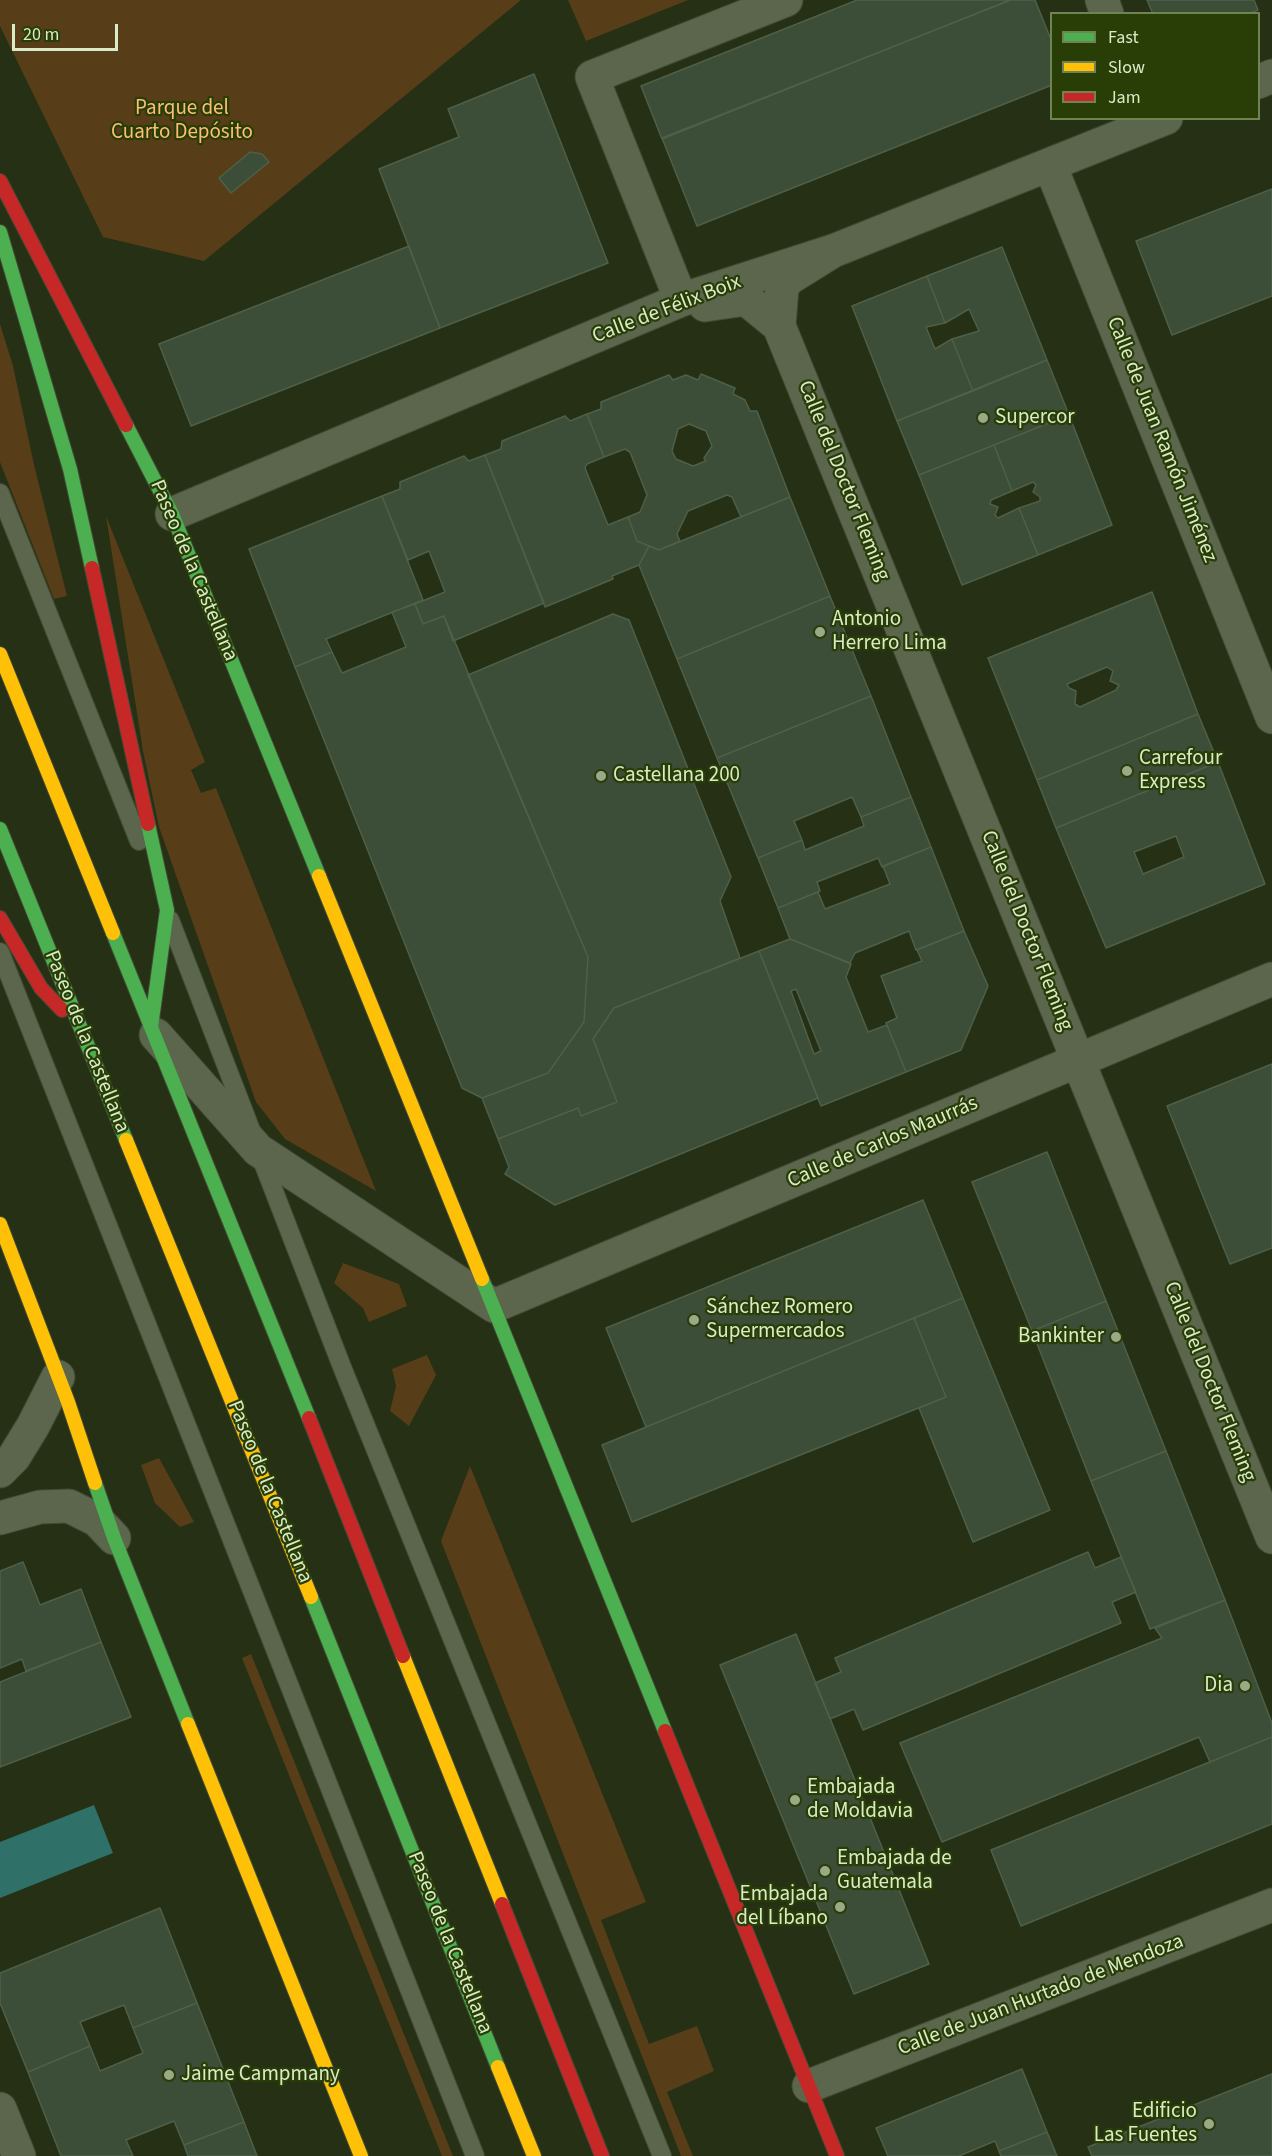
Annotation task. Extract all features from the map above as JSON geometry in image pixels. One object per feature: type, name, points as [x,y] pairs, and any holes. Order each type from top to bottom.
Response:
[{"type":"main road","name":"Paseo de la Castellana","points":[[0,181],[172,514],[837,2156]]},
{"type":"main road","points":[[0,232],[70,469],[167,910],[150,1029]]},
{"type":"main road","points":[[0,654],[150,1029],[287,1362],[602,2156]]},
{"type":"main road","name":"Paseo de la Castellana","points":[[0,829],[236,1407],[534,2156]]},
{"type":"main road","points":[[0,918],[41,988],[80,1029]]},
{"type":"main road","points":[[0,1224],[58,1377],[114,1538],[361,2156]]},
{"type":"street","points":[[669,306],[592,77],[786,0]]},
{"type":"street","name":"Calle de Félix Boix","points":[[172,514],[669,306],[833,251],[1050,165],[1156,120]]},
{"type":"street","name":"Calle de Juan Ramón Jiménez","points":[[1050,165],[1272,717]]},
{"type":"street","name":"Calle del Doctor Fleming","points":[[833,251],[788,279],[782,287],[779,326],[1272,1537]]},
{"type":"street","name":"Calle del Doctor Fleming","points":[[669,306],[746,299],[779,326]]},
{"type":"street","name":"Calle de Carlos Maurrás","points":[[494,1306],[1272,979]]},
{"type":"street","points":[[150,1029],[258,1150],[494,1306]]},
{"type":"street","points":[[0,1471],[14,1457],[28,1435],[58,1377]]},
{"type":"street","points":[[0,1518],[40,1507],[69,1506],[97,1520],[114,1538]]},
{"type":"street","name":"Calle de Juan Hurtado de Mendoza","points":[[809,2086],[1272,1905]]},
{"type":"street","points":[[0,2109],[19,2156]]},
{"type":"lane","points":[[0,493],[167,910],[342,1367],[662,2156]]},
{"type":"lane","points":[[0,952],[475,2156]]},
{"type":"green space","name":"Parque del Cuarto Depósito","points":[[0,0],[521,0],[204,261],[103,237],[0,26]]},
{"type":"green space","points":[[568,0],[688,0],[586,41]]},
{"type":"green space","points":[[0,324],[13,366],[34,465],[67,596],[54,599],[0,462]]},
{"type":"green space","points":[[106,516],[205,762],[191,770],[201,793],[216,788],[376,1191],[285,1139],[256,1102],[159,827],[143,751]]},
{"type":"green space","points":[[343,1263],[399,1284],[407,1306],[369,1322],[363,1308],[334,1283]]},
{"type":"green space","points":[[427,1355],[436,1375],[409,1426],[390,1411],[396,1386],[392,1369]]},
{"type":"green space","points":[[159,1458],[194,1522],[180,1527],[155,1503],[141,1465]]},
{"type":"green space","points":[[470,1466],[646,1902],[601,1920],[649,2044],[697,2026],[714,2071],[667,2092],[693,2156],[681,2156],[441,1541]]},
{"type":"green space","points":[[251,1654],[453,2156],[442,2156],[242,1658]]},
{"type":"water","points":[[94,1805],[113,1853],[0,1898],[0,1842]]},
{"type":"building","points":[[857,0],[1010,0],[662,139],[641,86]]},
{"type":"building","points":[[1011,0],[1035,0],[1050,37],[1050,86],[697,226],[662,138]]},
{"type":"building","points":[[1147,0],[1254,0],[1258,10],[1253,12],[1152,12]]},
{"type":"building","points":[[534,74],[608,263],[440,328],[379,169],[459,137],[448,109]]},
{"type":"building","points":[[250,152],[262,154],[269,162],[231,193],[219,178]]},
{"type":"building","points":[[1272,189],[1272,296],[1172,335],[1136,241]]},
{"type":"building","points":[[409,246],[440,328],[191,426],[159,344]]},
{"type":"building","points":[[1002,247],[1047,360],[973,391],[952,339],[979,331],[969,309],[945,323],[927,276]]},
{"type":"building","points":[[927,276],[945,323],[926,327],[935,349],[952,339],[973,391],[897,421],[852,306]]},
{"type":"building","name":"Supercor","points":[[1047,360],[1069,415],[919,475],[897,421]]},
{"type":"building","points":[[701,374],[735,388],[733,394],[745,400],[750,411],[757,411],[790,497],[741,517],[732,497],[727,495],[688,511],[677,534],[680,541],[659,550],[637,541],[628,517],[640,512],[647,495],[630,452],[625,449],[604,457],[587,414],[601,409],[601,402],[669,375],[673,380],[686,375],[698,380]],"holes":[[[689,424],[706,431],[712,446],[704,458],[706,461],[693,466],[676,459],[672,451],[678,429]]]},
{"type":"building","points":[[587,414],[604,457],[587,464],[585,468],[608,525],[628,517],[637,541],[649,546],[639,565],[612,576],[613,579],[545,607],[485,455],[501,449],[502,441],[565,416],[570,421]]},
{"type":"building","points":[[1069,415],[1112,525],[1038,555],[1019,508],[1040,501],[1040,497],[1033,492],[1036,485],[1033,482],[1012,491],[994,445]]},
{"type":"building","points":[[994,445],[1012,491],[991,500],[990,504],[998,507],[995,515],[998,518],[1019,508],[1038,555],[962,585],[919,475]]},
{"type":"building","points":[[485,455],[544,603],[453,641],[444,616],[423,624],[415,604],[445,592],[429,551],[408,560],[382,496],[400,489],[400,482],[464,456],[469,461]]},
{"type":"building","points":[[382,496],[423,600],[326,639],[332,652],[295,667],[249,549]]},
{"type":"building","points":[[790,497],[830,596],[677,659],[639,565],[649,546],[659,550]]},
{"type":"building","points":[[1152,592],[1198,714],[1037,780],[988,658]],"holes":[[[1107,667],[1113,671],[1110,681],[1119,685],[1116,690],[1080,707],[1075,704],[1076,691],[1069,688],[1067,684]]]},
{"type":"building","points":[[830,596],[871,696],[717,758],[677,659]]},
{"type":"building","points":[[415,604],[423,624],[444,616],[588,957],[584,1022],[548,1073],[482,1098],[462,1088],[295,667],[332,652],[342,673],[406,647],[392,612]]},
{"type":"building","name":"Castellana 200","points":[[613,614],[629,620],[731,877],[720,901],[740,958],[614,1008],[593,1039],[617,1102],[581,1116],[578,1108],[498,1139],[482,1098],[548,1073],[584,1022],[588,957],[468,675]]},
{"type":"building","points":[[871,696],[911,797],[861,817],[852,797],[794,821],[802,840],[758,858],[717,758]]},
{"type":"building","name":"Carrefour Express","points":[[1198,714],[1218,762],[1056,828],[1037,780]]},
{"type":"building","points":[[1218,762],[1265,884],[1106,948],[1056,828]],"holes":[[[1176,836],[1184,857],[1143,874],[1134,852]]]},
{"type":"building","points":[[911,797],[931,847],[882,867],[878,858],[817,882],[820,891],[778,908],[758,858],[802,840],[805,850],[864,826],[861,817]]},
{"type":"building","points":[[931,847],[964,931],[916,950],[909,931],[855,953],[850,963],[790,939],[778,908],[818,892],[825,909],[890,884],[883,866]]},
{"type":"building","points":[[964,931],[988,986],[961,1050],[906,1072],[886,1023],[897,1018],[881,976],[922,961],[917,950]]},
{"type":"building","points":[[790,939],[851,964],[846,977],[868,1032],[887,1025],[906,1072],[821,1106],[759,951]],"holes":[[[796,989],[821,1051],[814,1054],[791,991]]]},
{"type":"building","points":[[759,951],[818,1098],[555,1205],[505,1174],[509,1167],[498,1139],[578,1108],[581,1116],[617,1102],[593,1039],[614,1008]]},
{"type":"building","points":[[1272,1064],[1272,1248],[1230,1264],[1167,1106]]},
{"type":"building","points":[[1047,1152],[1106,1301],[1032,1331],[972,1182]]},
{"type":"building","points":[[923,1200],[963,1298],[646,1427],[606,1328]]},
{"type":"building","points":[[963,1298],[1050,1510],[973,1542],[919,1408],[946,1397],[914,1318]]},
{"type":"building","points":[[1106,1301],[1166,1451],[1091,1481],[1032,1331]]},
{"type":"building","points":[[914,1318],[946,1397],[632,1522],[602,1445]]},
{"type":"building","points":[[1166,1451],[1225,1600],[1150,1629],[1091,1481]]},
{"type":"building","points":[[1088,1552],[1095,1568],[1121,1557],[1136,1592],[1112,1602],[1121,1623],[863,1730],[854,1709],[830,1719],[815,1683],[841,1672],[835,1658]]},
{"type":"building","points":[[23,1562],[40,1605],[81,1589],[101,1642],[26,1671],[22,1659],[0,1668],[0,1571]]},
{"type":"building","points":[[1225,1600],[1272,1723],[1272,1737],[1210,1762],[1199,1737],[942,1842],[900,1743],[1162,1638],[1155,1628]]},
{"type":"building","points":[[796,1634],[929,1964],[854,1994],[720,1665]]},
{"type":"building","points":[[101,1642],[131,1717],[0,1767],[0,1682]]},
{"type":"building","points":[[1272,1737],[1272,1824],[1021,1926],[991,1850]]},
{"type":"building","points":[[160,1908],[197,2003],[133,2028],[124,2005],[80,2022],[90,2046],[28,2072],[0,2003],[0,1973]]},
{"type":"building","points":[[197,2003],[244,2122],[184,2145],[174,2121],[126,2140],[133,2156],[61,2156],[28,2072],[90,2046],[100,2071],[143,2053],[133,2028]]},
{"type":"building","points":[[1022,2069],[1047,2132],[999,2151],[995,2141],[959,2156],[888,2156],[876,2128]]},
{"type":"building","name":"Edificio Las Fuentes","points":[[1272,2074],[1272,2156],[1092,2156],[1088,2147]]},
{"type":"building","points":[[244,2122],[257,2156],[188,2156],[184,2145]]},
{"type":"building","points":[[1047,2132],[1057,2156],[1001,2156],[999,2151]]},
{"type":"traffic: fast","points":[[0,232],[70,469],[92,568]]},
{"type":"traffic: fast","points":[[126,425],[172,514],[319,876]]},
{"type":"traffic: fast","points":[[148,824],[167,910],[151,1027]]},
{"type":"traffic: fast","points":[[0,829],[126,1140]]},
{"type":"traffic: fast","points":[[113,933],[309,1418]]},
{"type":"traffic: fast","points":[[482,1279],[665,1731]]},
{"type":"traffic: fast","points":[[95,1483],[114,1538],[188,1724]]},
{"type":"traffic: fast","points":[[311,1597],[498,2067]]},
{"type":"traffic: slow","points":[[0,654],[113,933]]},
{"type":"traffic: slow","points":[[319,876],[482,1279]]},
{"type":"traffic: slow","points":[[126,1140],[311,1597]]},
{"type":"traffic: slow","points":[[0,1224],[68,1402],[95,1483]]},
{"type":"traffic: slow","points":[[403,1656],[502,1904]]},
{"type":"traffic: slow","points":[[188,1724],[361,2156]]},
{"type":"traffic: slow","points":[[498,2067],[534,2156]]},
{"type":"traffic: jam","points":[[0,181],[126,425]]},
{"type":"traffic: jam","points":[[92,568],[148,824]]},
{"type":"traffic: jam","points":[[0,918],[41,988],[62,1010]]},
{"type":"traffic: jam","points":[[309,1418],[403,1656]]},
{"type":"traffic: jam","points":[[665,1731],[837,2156]]},
{"type":"traffic: jam","points":[[502,1904],[602,2156]]},
{"type":"place","name":"Supercor","points":[[983,418]]},
{"type":"place","name":"Antonio Herrero Lima","points":[[820,632]]},
{"type":"place","name":"Carrefour Express","points":[[1127,771]]},
{"type":"place","name":"Castellana 200","points":[[601,776]]},
{"type":"place","name":"Sánchez Romero Supermercados","points":[[694,1320]]},
{"type":"place","name":"Bankinter","points":[[1116,1337]]},
{"type":"place","name":"Dia","points":[[1245,1686]]},
{"type":"place","name":"Embajada de Moldavia","points":[[795,1800]]},
{"type":"place","name":"Embajada de Guatemala","points":[[825,1871]]},
{"type":"place","name":"Embajada del Líbano","points":[[840,1907]]},
{"type":"place","name":"Jaime Campmany","points":[[169,2075]]},
{"type":"place","name":"Edificio Las Fuentes","points":[[1209,2124]]}]
